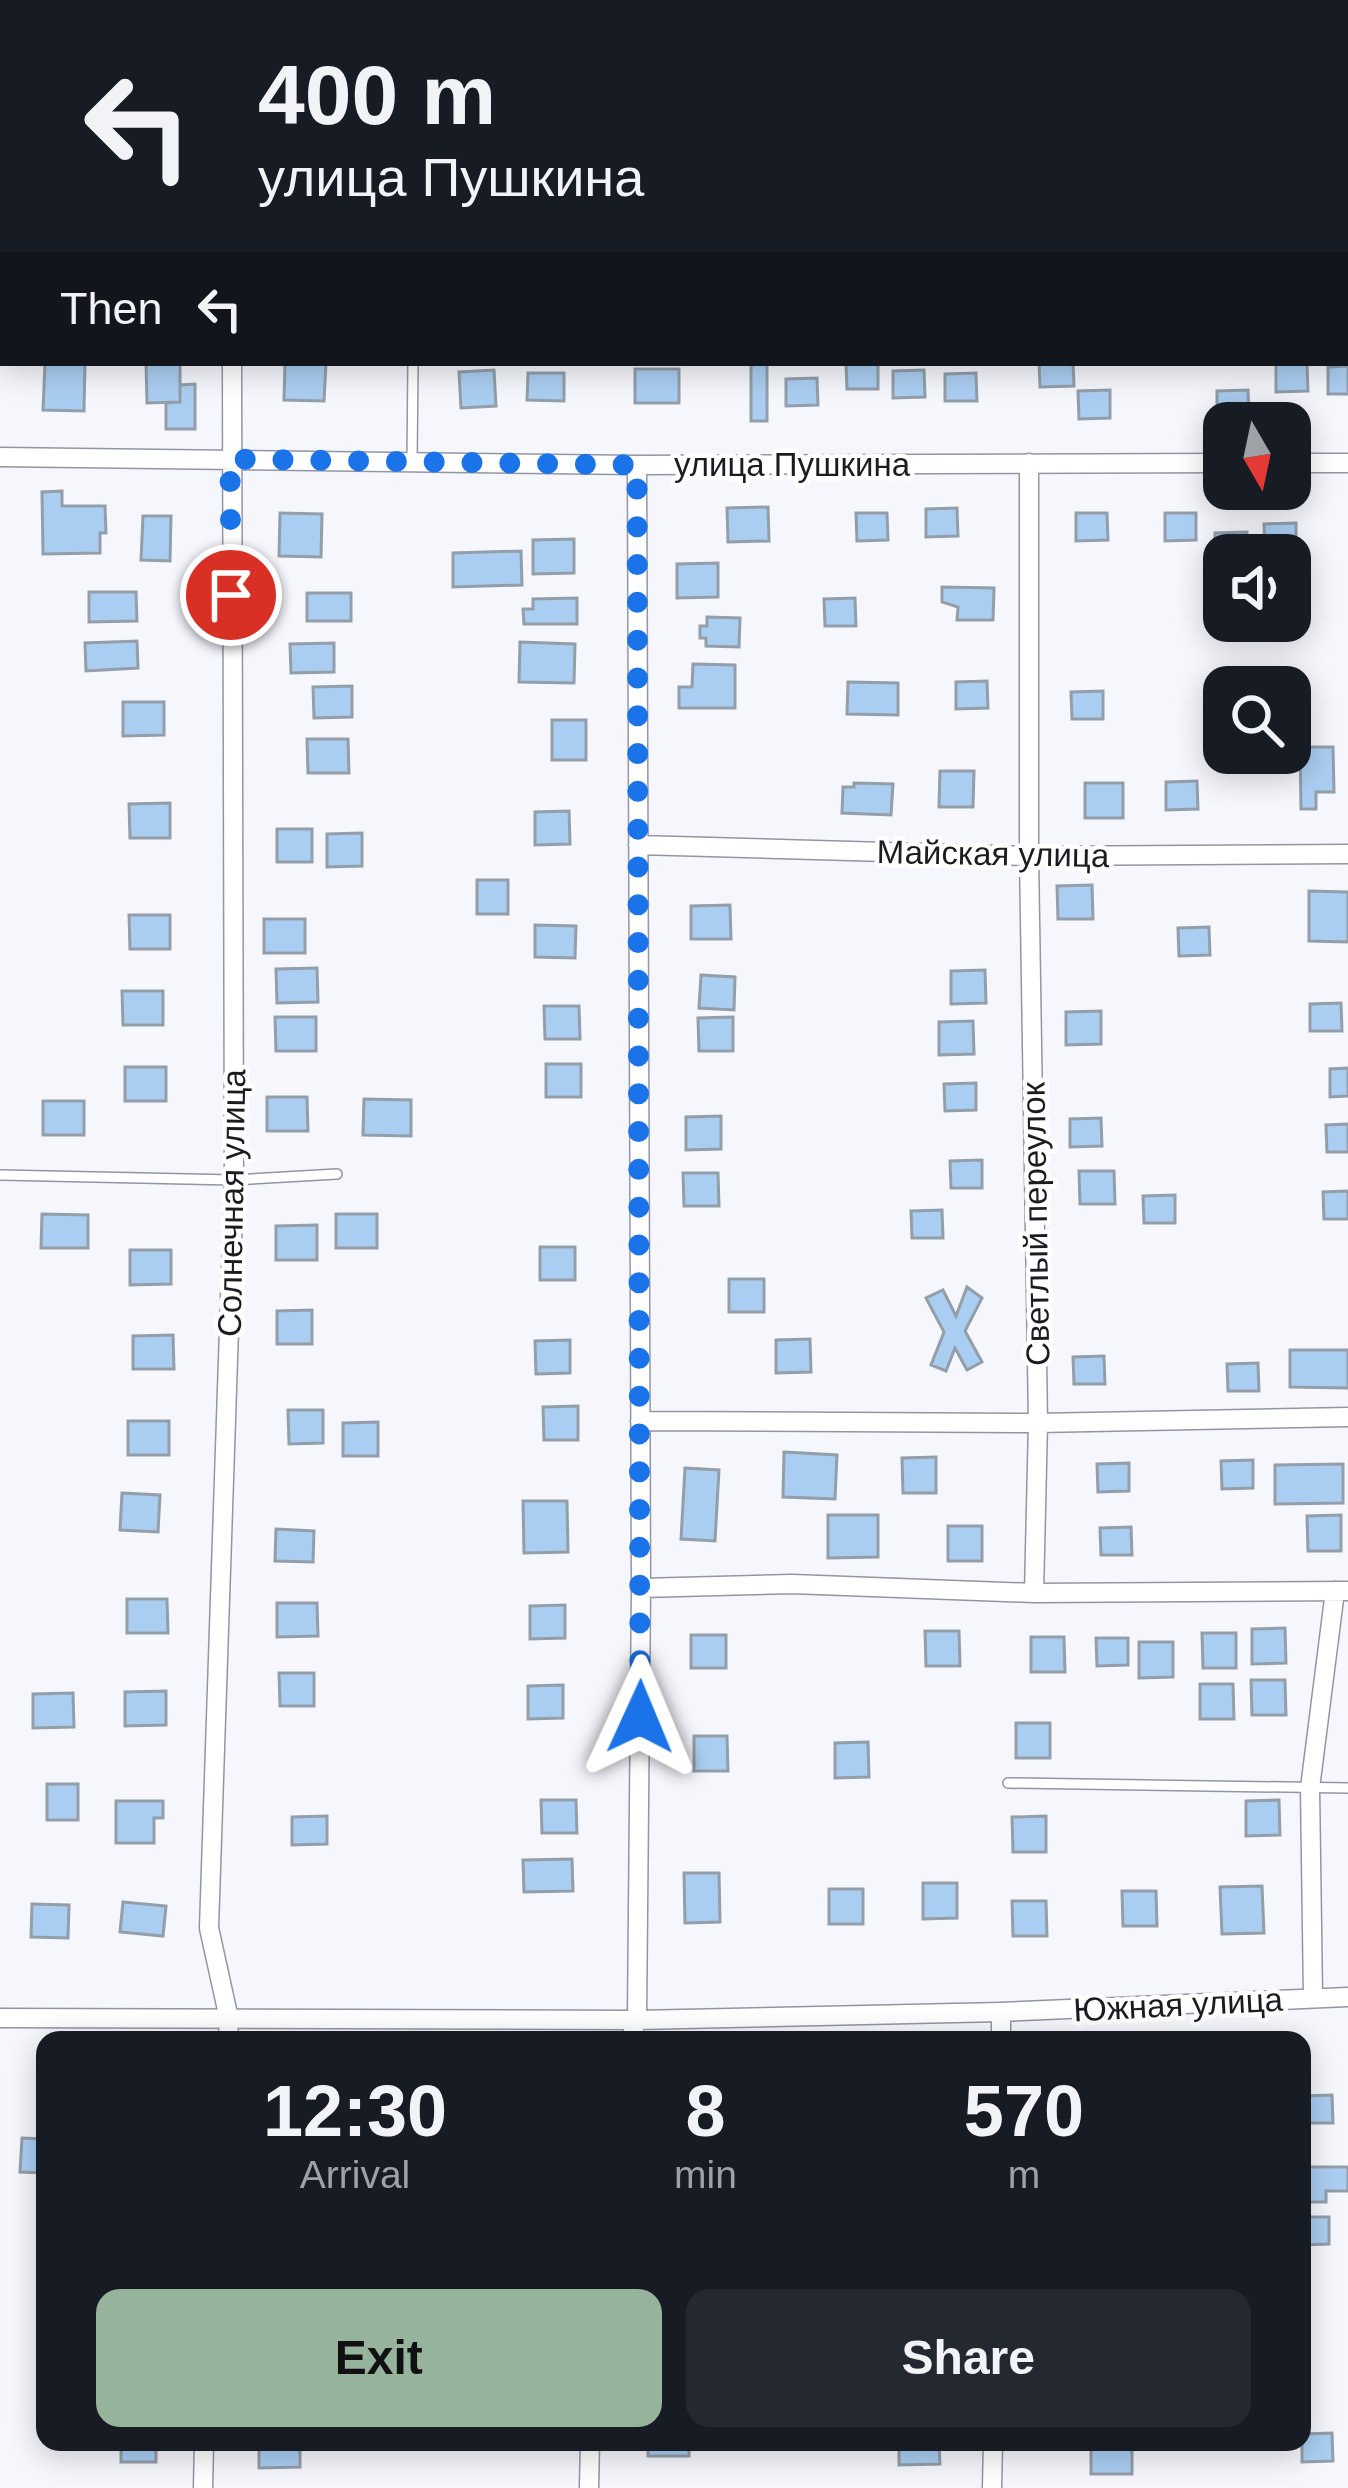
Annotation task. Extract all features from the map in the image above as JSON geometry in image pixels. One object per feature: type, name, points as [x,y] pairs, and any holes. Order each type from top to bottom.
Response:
[{"type":"street","name":"Солнечная улица","points":[[229,2030],[209,1928],[234,1180],[232,366]]},
{"type":"street","name":"улица Пушкина","points":[[0,457],[637,465],[1203,463]]},
{"type":"street","name":"Светлый переулок","points":[[1029,463],[1029,856],[1038,1423],[1034,1593]]},
{"type":"street","points":[[1311,463],[1348,463]]},
{"type":"street","points":[[633,2031],[637,2020],[641,1588],[637,465]]},
{"type":"street","name":"Майская улица","points":[[638,845],[1029,856],[1348,854]]},
{"type":"street","points":[[640,1420],[1038,1423],[1348,1417]]},
{"type":"street","points":[[641,1588],[792,1584],[1034,1593],[1341,1591],[1310,1788],[1313,1997]]},
{"type":"street","name":"Южная улица","points":[[0,2018],[229,2030],[1001,2012],[1348,1997]]},
{"type":"street","points":[[1001,2012],[1001,2031]]},
{"type":"street","points":[[203,2488],[204,2451]]},
{"type":"street","points":[[589,2488],[590,2451]]},
{"type":"street","points":[[992,2488],[993,2451]]},
{"type":"lane","points":[[412,462],[413,366]]},
{"type":"lane","points":[[0,1175],[234,1180],[337,1174]]},
{"type":"lane","points":[[1008,1783],[1348,1788]]},
{"type":"building","points":[[45,366],[85,366],[84,411],[43,410]]},
{"type":"building","points":[[146,366],[180,366],[180,402],[147,403]]},
{"type":"building","points":[[285,366],[326,366],[324,401],[284,400]]},
{"type":"building","points":[[751,366],[767,366],[767,421],[751,421]]},
{"type":"building","points":[[846,366],[878,366],[878,389],[847,389]]},
{"type":"building","points":[[1039,366],[1073,366],[1074,386],[1040,387]]},
{"type":"building","points":[[1276,366],[1307,366],[1308,391],[1276,392]]},
{"type":"building","points":[[1348,366],[1348,394],[1328,394],[1328,367]]},
{"type":"building","points":[[635,369],[679,369],[679,403],[635,403]]},
{"type":"building","points":[[494,370],[496,406],[461,408],[459,372]]},
{"type":"building","points":[[924,370],[925,397],[893,398],[893,371]]},
{"type":"building","points":[[528,373],[564,373],[564,401],[527,400]]},
{"type":"building","points":[[976,373],[977,401],[945,401],[945,374]]},
{"type":"building","points":[[817,378],[818,405],[786,406],[786,379]]},
{"type":"building","points":[[195,384],[195,429],[166,429],[166,403],[180,402],[180,385]]},
{"type":"building","points":[[1110,390],[1110,418],[1079,419],[1078,391]]},
{"type":"building","points":[[1248,390],[1248,402],[1217,402],[1217,391]]},
{"type":"building","points":[[62,491],[62,506],[105,506],[106,533],[100,533],[100,553],[43,554],[42,492]]},
{"type":"building","points":[[768,507],[769,541],[728,542],[727,508]]},
{"type":"building","points":[[957,508],[958,536],[926,537],[926,509]]},
{"type":"building","points":[[280,513],[322,514],[321,557],[279,556]]},
{"type":"building","points":[[856,513],[887,513],[888,540],[857,541]]},
{"type":"building","points":[[1076,513],[1107,513],[1108,540],[1076,541]]},
{"type":"building","points":[[1165,513],[1196,513],[1196,540],[1165,541]]},
{"type":"building","points":[[143,516],[171,516],[170,561],[141,560]]},
{"type":"building","points":[[1296,523],[1296,534],[1264,534],[1264,524]]},
{"type":"building","points":[[574,539],[574,573],[533,574],[533,540]]},
{"type":"building","points":[[521,551],[522,585],[453,587],[453,553]]},
{"type":"building","points":[[718,563],[718,597],[677,598],[677,564]]},
{"type":"building","points":[[942,587],[994,588],[993,620],[957,620],[958,607],[942,602]]},
{"type":"building","points":[[89,592],[136,592],[137,621],[89,622]]},
{"type":"building","points":[[307,593],[351,593],[351,621],[307,621]]},
{"type":"building","points":[[577,598],[577,624],[524,624],[523,609],[533,609],[533,599]]},
{"type":"building","points":[[855,598],[856,626],[825,626],[824,599]]},
{"type":"building","points":[[707,617],[740,618],[739,647],[706,646],[700,626],[707,626]]},
{"type":"building","points":[[137,641],[138,668],[86,671],[85,643]]},
{"type":"building","points":[[520,642],[575,644],[574,683],[519,682]]},
{"type":"building","points":[[334,643],[334,672],[291,673],[290,644]]},
{"type":"building","points":[[693,664],[735,665],[735,708],[679,708],[679,687],[692,687]]},
{"type":"building","points":[[987,681],[988,708],[956,709],[956,682]]},
{"type":"building","points":[[848,682],[898,683],[898,715],[847,714]]},
{"type":"building","points":[[352,686],[352,717],[314,718],[313,687]]},
{"type":"building","points":[[1103,691],[1103,719],[1072,719],[1071,692]]},
{"type":"building","points":[[123,702],[164,702],[164,735],[123,736]]},
{"type":"building","points":[[552,720],[586,720],[586,760],[552,760]]},
{"type":"building","points":[[307,739],[348,739],[349,773],[308,773]]},
{"type":"building","points":[[1311,747],[1333,747],[1334,792],[1316,792],[1316,809],[1301,809],[1300,774],[1311,774]]},
{"type":"building","points":[[940,771],[974,771],[973,807],[939,807]]},
{"type":"building","points":[[1197,781],[1198,809],[1166,810],[1166,782]]},
{"type":"building","points":[[854,783],[893,784],[891,815],[842,813],[843,787],[854,787]]},
{"type":"building","points":[[1085,783],[1123,783],[1123,818],[1085,818]]},
{"type":"building","points":[[170,803],[170,838],[130,838],[129,804]]},
{"type":"building","points":[[569,811],[570,844],[535,845],[535,812]]},
{"type":"building","points":[[277,829],[312,829],[312,862],[277,862]]},
{"type":"building","points":[[362,833],[362,866],[327,867],[327,834]]},
{"type":"building","points":[[477,880],[508,880],[508,914],[477,914]]},
{"type":"building","points":[[1092,885],[1093,919],[1058,919],[1057,886]]},
{"type":"building","points":[[1309,891],[1348,892],[1348,942],[1309,941]]},
{"type":"building","points":[[730,905],[731,939],[691,939],[691,906]]},
{"type":"building","points":[[129,915],[170,915],[170,949],[130,949]]},
{"type":"building","points":[[264,919],[305,919],[305,953],[264,953]]},
{"type":"building","points":[[535,925],[576,926],[575,958],[535,957]]},
{"type":"building","points":[[1209,927],[1210,955],[1179,956],[1178,928]]},
{"type":"building","points":[[317,968],[318,1002],[277,1003],[276,969]]},
{"type":"building","points":[[985,970],[986,1003],[951,1004],[951,971]]},
{"type":"building","points":[[701,975],[735,977],[734,1010],[699,1008]]},
{"type":"building","points":[[122,991],[163,991],[163,1025],[123,1025]]},
{"type":"building","points":[[1341,1003],[1342,1031],[1310,1031],[1310,1004]]},
{"type":"building","points":[[544,1006],[579,1006],[580,1039],[545,1039]]},
{"type":"building","points":[[1101,1011],[1101,1044],[1066,1045],[1066,1012]]},
{"type":"building","points":[[275,1017],[316,1017],[316,1051],[276,1051]]},
{"type":"building","points":[[733,1017],[733,1051],[699,1051],[698,1018]]},
{"type":"building","points":[[973,1021],[974,1054],[939,1055],[939,1022]]},
{"type":"building","points":[[546,1064],[581,1064],[581,1097],[546,1097]]},
{"type":"building","points":[[125,1067],[166,1067],[166,1101],[125,1101]]},
{"type":"building","points":[[1348,1068],[1348,1096],[1330,1097],[1330,1069]]},
{"type":"building","points":[[976,1083],[976,1110],[945,1111],[944,1084]]},
{"type":"building","points":[[267,1097],[307,1097],[308,1131],[267,1131]]},
{"type":"building","points":[[364,1099],[411,1100],[411,1136],[363,1135]]},
{"type":"building","points":[[43,1101],[84,1101],[84,1135],[43,1135]]},
{"type":"building","points":[[721,1116],[721,1149],[686,1150],[686,1117]]},
{"type":"building","points":[[1101,1118],[1102,1146],[1070,1147],[1070,1119]]},
{"type":"building","points":[[1348,1124],[1348,1152],[1327,1152],[1326,1125]]},
{"type":"building","points":[[982,1160],[982,1188],[951,1188],[950,1161]]},
{"type":"building","points":[[1079,1171],[1114,1171],[1115,1204],[1080,1204]]},
{"type":"building","points":[[683,1173],[718,1173],[719,1206],[684,1206]]},
{"type":"building","points":[[1348,1191],[1348,1219],[1324,1219],[1323,1192]]},
{"type":"building","points":[[1175,1195],[1175,1223],[1144,1223],[1143,1196]]},
{"type":"building","points":[[942,1210],[943,1238],[912,1238],[911,1211]]},
{"type":"building","points":[[42,1214],[88,1215],[88,1248],[41,1248]]},
{"type":"building","points":[[336,1214],[377,1214],[377,1248],[336,1248]]},
{"type":"building","points":[[317,1225],[317,1260],[276,1260],[276,1226]]},
{"type":"building","points":[[540,1247],[575,1247],[575,1280],[540,1280]]},
{"type":"building","points":[[130,1250],[171,1250],[171,1284],[130,1285]]},
{"type":"building","points":[[729,1279],[764,1279],[764,1312],[729,1312]]},
{"type":"building","points":[[967,1287],[982,1298],[965,1331],[982,1362],[967,1370],[955,1348],[946,1371],[931,1365],[944,1332],[926,1298],[943,1290],[956,1316]]},
{"type":"building","points":[[312,1310],[312,1344],[277,1344],[277,1311]]},
{"type":"building","points":[[173,1335],[174,1369],[133,1369],[133,1336]]},
{"type":"building","points":[[810,1339],[811,1372],[776,1373],[776,1340]]},
{"type":"building","points":[[570,1340],[570,1373],[536,1374],[535,1341]]},
{"type":"building","points":[[1290,1350],[1348,1350],[1348,1388],[1290,1387]]},
{"type":"building","points":[[1104,1356],[1105,1384],[1074,1384],[1073,1357]]},
{"type":"building","points":[[1258,1363],[1259,1391],[1228,1391],[1227,1364]]},
{"type":"building","points":[[578,1406],[578,1440],[544,1440],[543,1407]]},
{"type":"building","points":[[288,1410],[323,1410],[323,1443],[289,1444]]},
{"type":"building","points":[[128,1421],[169,1421],[169,1455],[128,1455]]},
{"type":"building","points":[[378,1422],[378,1456],[343,1456],[343,1423]]},
{"type":"building","points":[[784,1452],[837,1455],[835,1499],[783,1497]]},
{"type":"building","points":[[936,1457],[936,1493],[903,1493],[902,1458]]},
{"type":"building","points":[[1253,1460],[1253,1488],[1222,1489],[1221,1461]]},
{"type":"building","points":[[1129,1463],[1129,1491],[1098,1492],[1097,1464]]},
{"type":"building","points":[[1343,1464],[1343,1503],[1275,1504],[1275,1465]]},
{"type":"building","points":[[685,1468],[719,1470],[715,1541],[681,1539]]},
{"type":"building","points":[[122,1493],[160,1495],[158,1532],[120,1530]]},
{"type":"building","points":[[523,1501],[567,1501],[568,1552],[524,1553]]},
{"type":"building","points":[[828,1515],[878,1515],[878,1557],[828,1558]]},
{"type":"building","points":[[1341,1515],[1341,1551],[1308,1551],[1307,1516]]},
{"type":"building","points":[[948,1526],[982,1526],[982,1561],[948,1561]]},
{"type":"building","points":[[1131,1527],[1132,1555],[1101,1555],[1100,1528]]},
{"type":"building","points":[[276,1529],[314,1531],[313,1562],[275,1561]]},
{"type":"building","points":[[127,1599],[167,1599],[168,1633],[127,1633]]},
{"type":"building","points":[[277,1603],[317,1603],[318,1636],[277,1637]]},
{"type":"building","points":[[565,1605],[565,1638],[530,1639],[530,1606]]},
{"type":"building","points":[[1285,1628],[1286,1663],[1252,1664],[1252,1629]]},
{"type":"building","points":[[925,1631],[959,1631],[960,1666],[926,1666]]},
{"type":"building","points":[[1202,1633],[1236,1633],[1236,1668],[1203,1668]]},
{"type":"building","points":[[691,1635],[726,1635],[726,1668],[691,1668]]},
{"type":"building","points":[[1031,1637],[1064,1637],[1065,1672],[1031,1672]]},
{"type":"building","points":[[1096,1638],[1128,1638],[1128,1665],[1097,1666]]},
{"type":"building","points":[[1139,1642],[1173,1642],[1173,1677],[1139,1678]]},
{"type":"building","points":[[279,1673],[314,1673],[314,1706],[280,1706]]},
{"type":"building","points":[[1251,1680],[1285,1680],[1286,1715],[1252,1715]]},
{"type":"building","points":[[1200,1684],[1233,1684],[1234,1719],[1200,1719]]},
{"type":"building","points":[[563,1685],[563,1718],[528,1719],[528,1686]]},
{"type":"building","points":[[166,1691],[166,1725],[125,1726],[125,1692]]},
{"type":"building","points":[[73,1693],[74,1727],[33,1728],[33,1694]]},
{"type":"building","points":[[1016,1723],[1050,1723],[1050,1758],[1016,1758]]},
{"type":"building","points":[[694,1736],[727,1736],[728,1771],[694,1771]]},
{"type":"building","points":[[868,1742],[869,1777],[835,1778],[835,1743]]},
{"type":"building","points":[[47,1784],[78,1784],[78,1820],[47,1820]]},
{"type":"building","points":[[541,1800],[576,1800],[577,1833],[542,1833]]},
{"type":"building","points":[[1279,1800],[1280,1835],[1246,1836],[1246,1801]]},
{"type":"building","points":[[116,1801],[163,1801],[163,1818],[154,1818],[154,1843],[116,1843]]},
{"type":"building","points":[[327,1816],[327,1844],[292,1845],[292,1817]]},
{"type":"building","points":[[1046,1816],[1046,1852],[1013,1852],[1012,1817]]},
{"type":"building","points":[[572,1859],[573,1891],[524,1892],[523,1860]]},
{"type":"building","points":[[684,1873],[719,1873],[720,1922],[685,1923]]},
{"type":"building","points":[[923,1883],[957,1883],[957,1918],[923,1919]]},
{"type":"building","points":[[1262,1886],[1264,1933],[1222,1934],[1220,1887]]},
{"type":"building","points":[[829,1889],[863,1889],[863,1924],[829,1924]]},
{"type":"building","points":[[1122,1891],[1156,1891],[1157,1926],[1123,1926]]},
{"type":"building","points":[[1012,1901],[1046,1901],[1047,1936],[1013,1936]]},
{"type":"building","points":[[123,1902],[166,1906],[163,1936],[120,1932]]},
{"type":"building","points":[[32,1904],[69,1905],[68,1938],[31,1937]]},
{"type":"building","points":[[1332,2095],[1333,2123],[1311,2123],[1311,2096]]},
{"type":"building","points":[[22,2138],[36,2139],[36,2173],[20,2172]]},
{"type":"building","points":[[1311,2167],[1348,2167],[1348,2191],[1326,2191],[1326,2202],[1311,2202]]},
{"type":"building","points":[[1311,2217],[1329,2217],[1329,2244],[1311,2245]]},
{"type":"building","points":[[1332,2433],[1333,2461],[1302,2462],[1302,2451],[1311,2451],[1311,2434]]},
{"type":"building","points":[[121,2451],[156,2451],[156,2462],[121,2462]]},
{"type":"building","points":[[259,2451],[300,2451],[300,2467],[259,2468]]},
{"type":"building","points":[[648,2451],[689,2451],[689,2456],[648,2456]]},
{"type":"building","points":[[899,2451],[939,2451],[940,2464],[899,2465]]},
{"type":"building","points":[[1091,2451],[1132,2451],[1132,2474],[1091,2474]]},
{"type":"route","points":[[231,595],[230,459],[637,465],[640,1717]]}]
